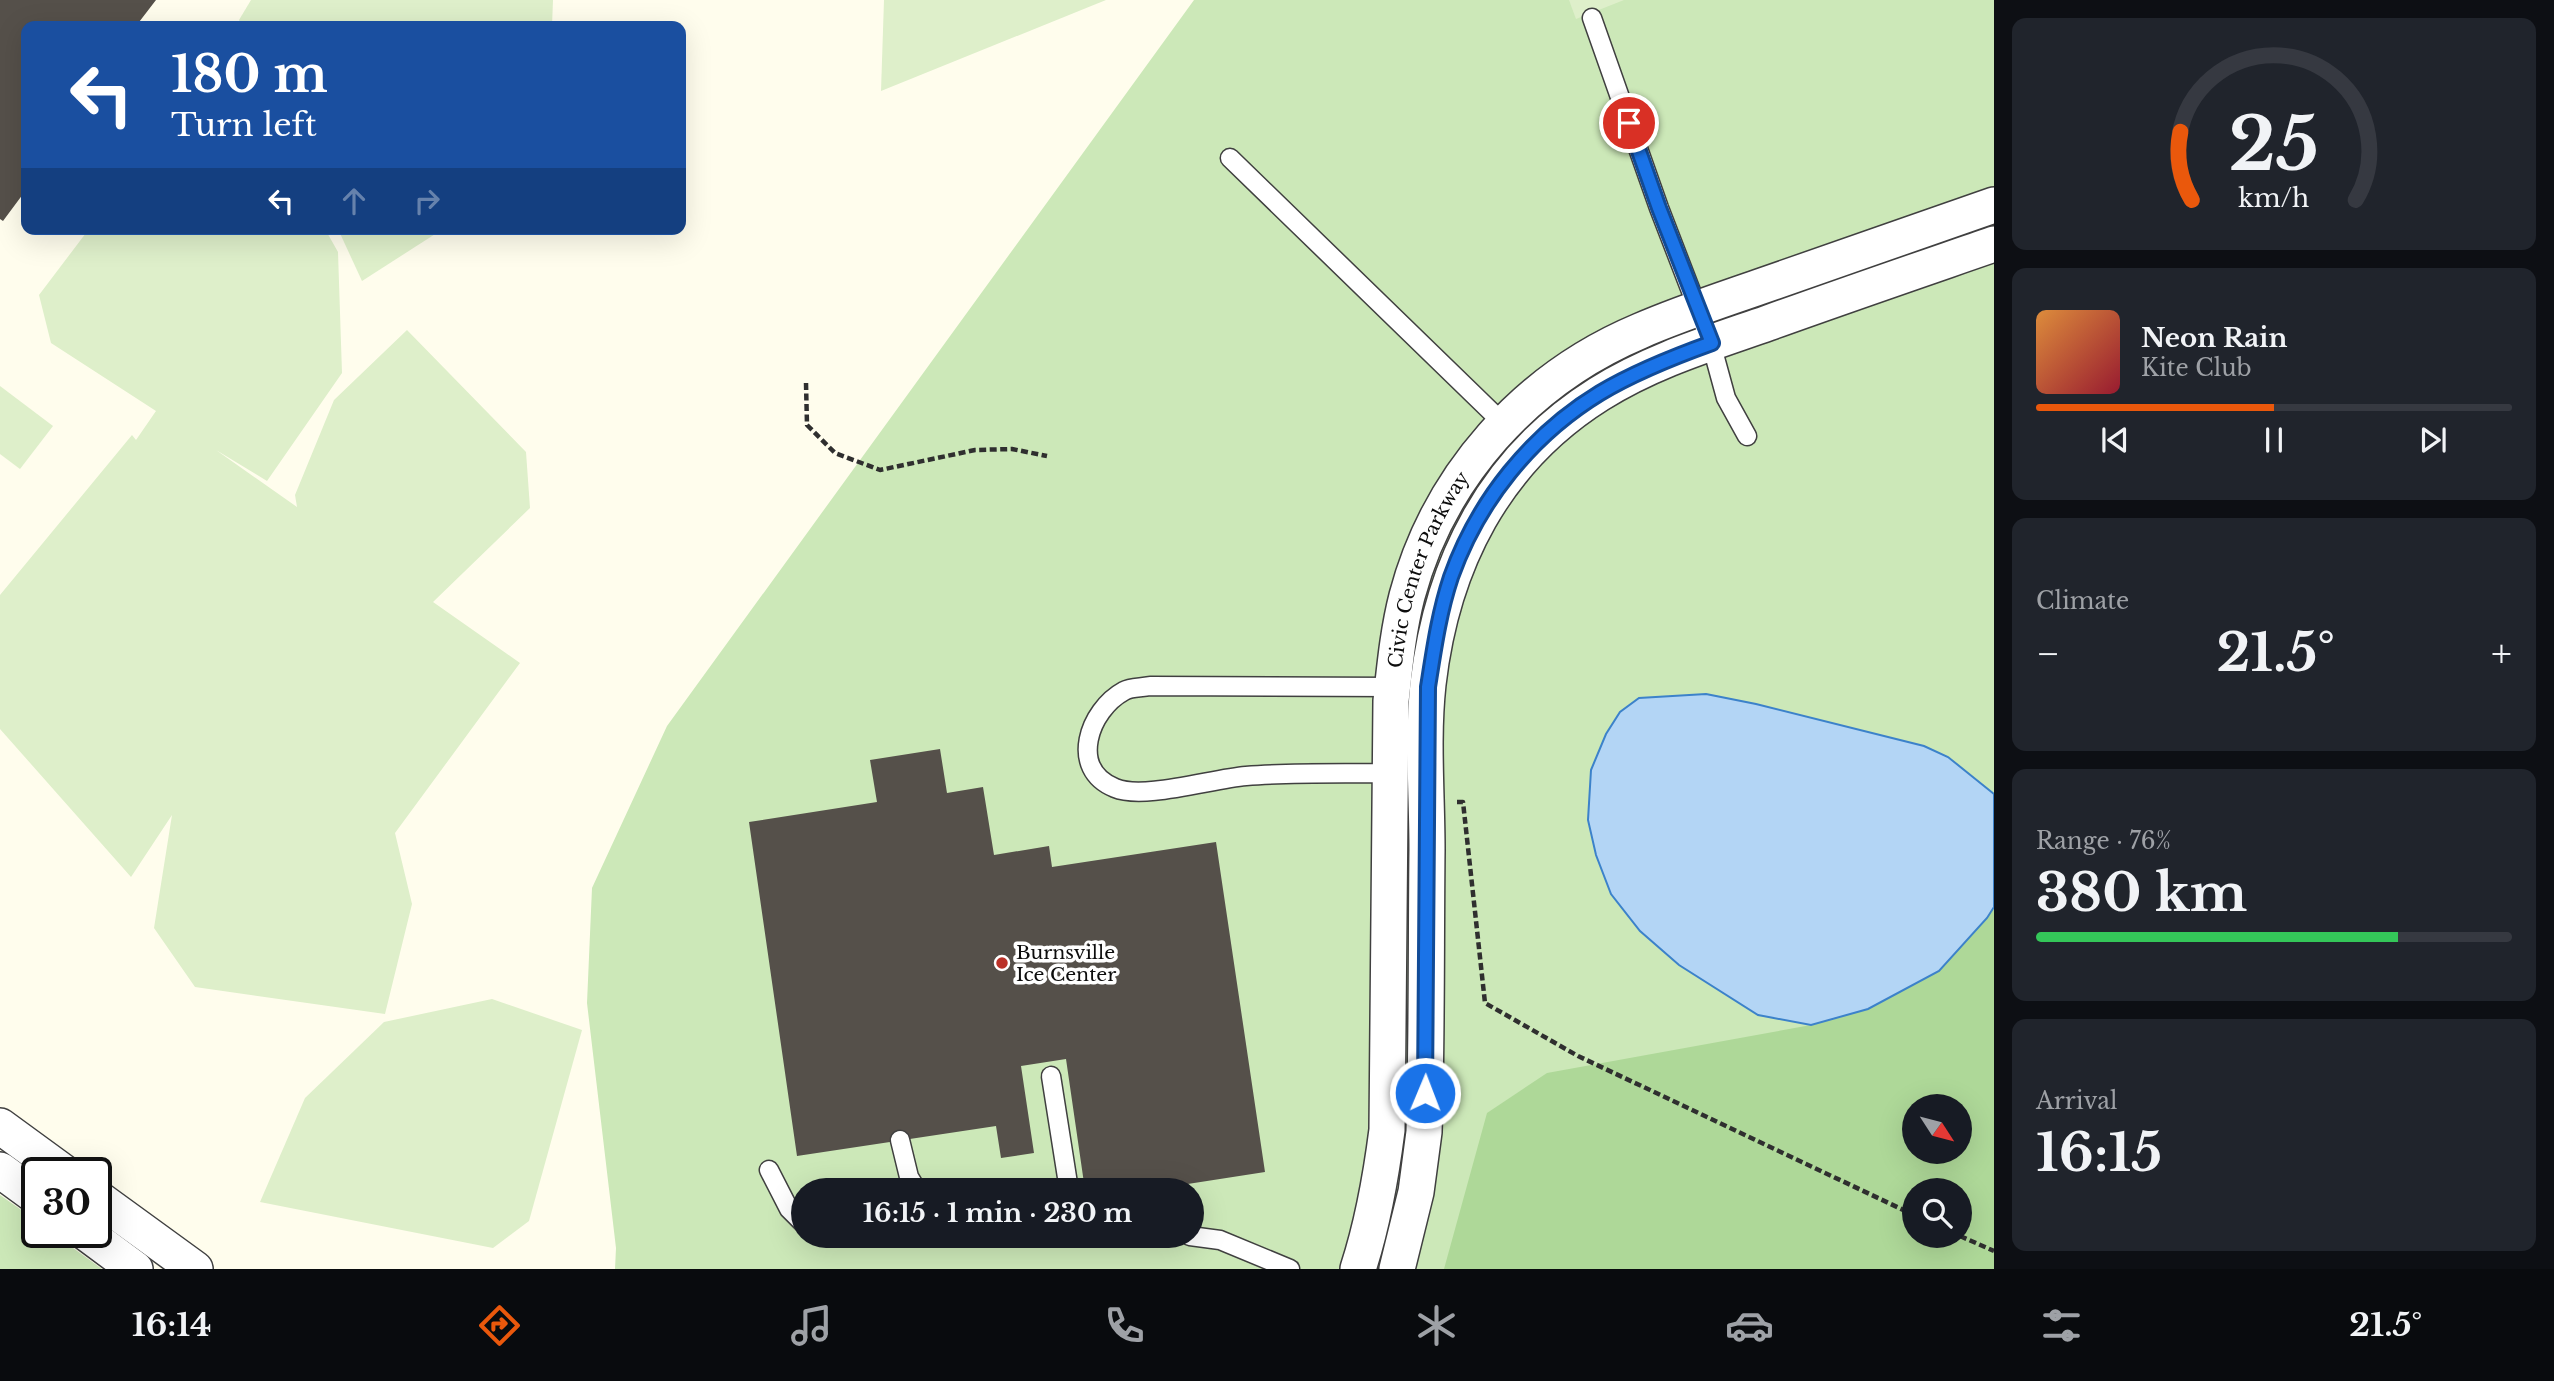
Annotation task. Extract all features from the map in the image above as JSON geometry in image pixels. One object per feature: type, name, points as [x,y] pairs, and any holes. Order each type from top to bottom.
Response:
[{"type":"street","name":"Civic Center Parkway","points":[[1358,1269],[1369,1236],[1380,1185],[1387,1130],[1393,687],[1399,630],[1407,595],[1428,536],[1460,478],[1503,423],[1552,381],[1580,362],[1638,331],[1994,205]]},
{"type":"street","name":"Civic Center Parkway","points":[[1396,1269],[1416,1192],[1424,1132],[1428,687],[1443,605],[1462,551],[1491,499],[1529,448],[1599,394],[1653,365],[1994,244]]},
{"type":"street","points":[[0,1126],[42,1157]]},
{"type":"street","points":[[0,1170],[21,1185]]},
{"type":"street","points":[[112,1209],[195,1269]]},
{"type":"street","points":[[107,1248],[135,1269]]},
{"type":"lane","points":[[1592,18],[1659,208],[1712,343],[1726,398],[1747,436]]},
{"type":"lane","points":[[1230,158],[1529,448]]},
{"type":"lane","points":[[1426,789],[1391,773],[1245,776],[1133,794],[1113,788],[1096,776],[1089,761],[1087,740],[1093,722],[1106,703],[1126,690],[1150,687],[1428,687]]},
{"type":"lane","points":[[1051,1076],[1067,1178]]},
{"type":"lane","points":[[900,1140],[910,1178]]},
{"type":"lane","points":[[769,1170],[791,1211]]},
{"type":"lane","points":[[1204,1238],[1220,1240],[1290,1269]]},
{"type":"path","points":[[806,383],[807,425],[835,453],[880,470],[975,450],[1012,449],[1047,456]]},
{"type":"path","points":[[1426,789],[1464,802],[1485,1003],[1578,1056],[1902,1209]]},
{"type":"path","points":[[1972,1241],[1994,1251]]},
{"type":"green space","points":[[251,0],[553,0],[552,21],[239,20]]},
{"type":"green space","points":[[884,0],[1106,0],[881,91]]},
{"type":"green space","points":[[1194,0],[1994,0],[1994,1269],[615,1269],[616,1248],[587,1003],[592,888],[667,726]]},
{"type":"green space","points":[[1569,0],[1624,0],[1576,19]]},
{"type":"green space","points":[[84,235],[328,235],[338,252],[342,373],[267,481],[216,450],[297,507],[295,495],[334,400],[407,330],[526,452],[530,508],[433,602],[520,663],[395,833],[412,904],[385,1014],[195,987],[154,928],[172,815],[131,877],[0,729],[0,595],[132,435],[136,440],[156,411],[51,343],[39,295]]},
{"type":"green space","points":[[341,235],[434,235],[362,281]]},
{"type":"green space","points":[[0,386],[53,426],[20,469],[0,454]]},
{"type":"green space","points":[[1994,907],[1994,1269],[1444,1269],[1487,1113],[1547,1073],[1811,1025],[1868,1009],[1939,971]]},
{"type":"green space","points":[[492,999],[582,1030],[529,1221],[493,1248],[260,1202],[305,1098],[384,1022]]},
{"type":"green space","points":[[0,1195],[21,1210],[21,1248],[73,1248],[102,1269],[0,1269]]},
{"type":"water","points":[[1706,694],[1924,746],[1948,757],[1994,794],[1994,907],[1939,971],[1868,1009],[1811,1025],[1758,1015],[1679,965],[1640,931],[1611,894],[1596,855],[1588,820],[1591,770],[1606,734],[1620,712],[1639,698]]},
{"type":"building","points":[[0,0],[156,0],[140,21],[21,21],[21,197],[3,221],[0,219]]},
{"type":"building","name":"Burnsville Ice Center","points":[[940,749],[947,793],[983,787],[994,855],[1049,846],[1052,867],[1216,842],[1265,1172],[1204,1181],[1204,1178],[1083,1178],[1066,1059],[1021,1066],[1034,1153],[1001,1158],[996,1126],[797,1156],[749,822],[877,802],[870,760]]},
{"type":"place","name":"Burnsville Ice Center","points":[[1002,963]]},
{"type":"route","points":[[1425,1093],[1428,687],[1436,637],[1452,576],[1462,551],[1491,499],[1529,448],[1599,394],[1653,365],[1712,343],[1629,123]]}]
